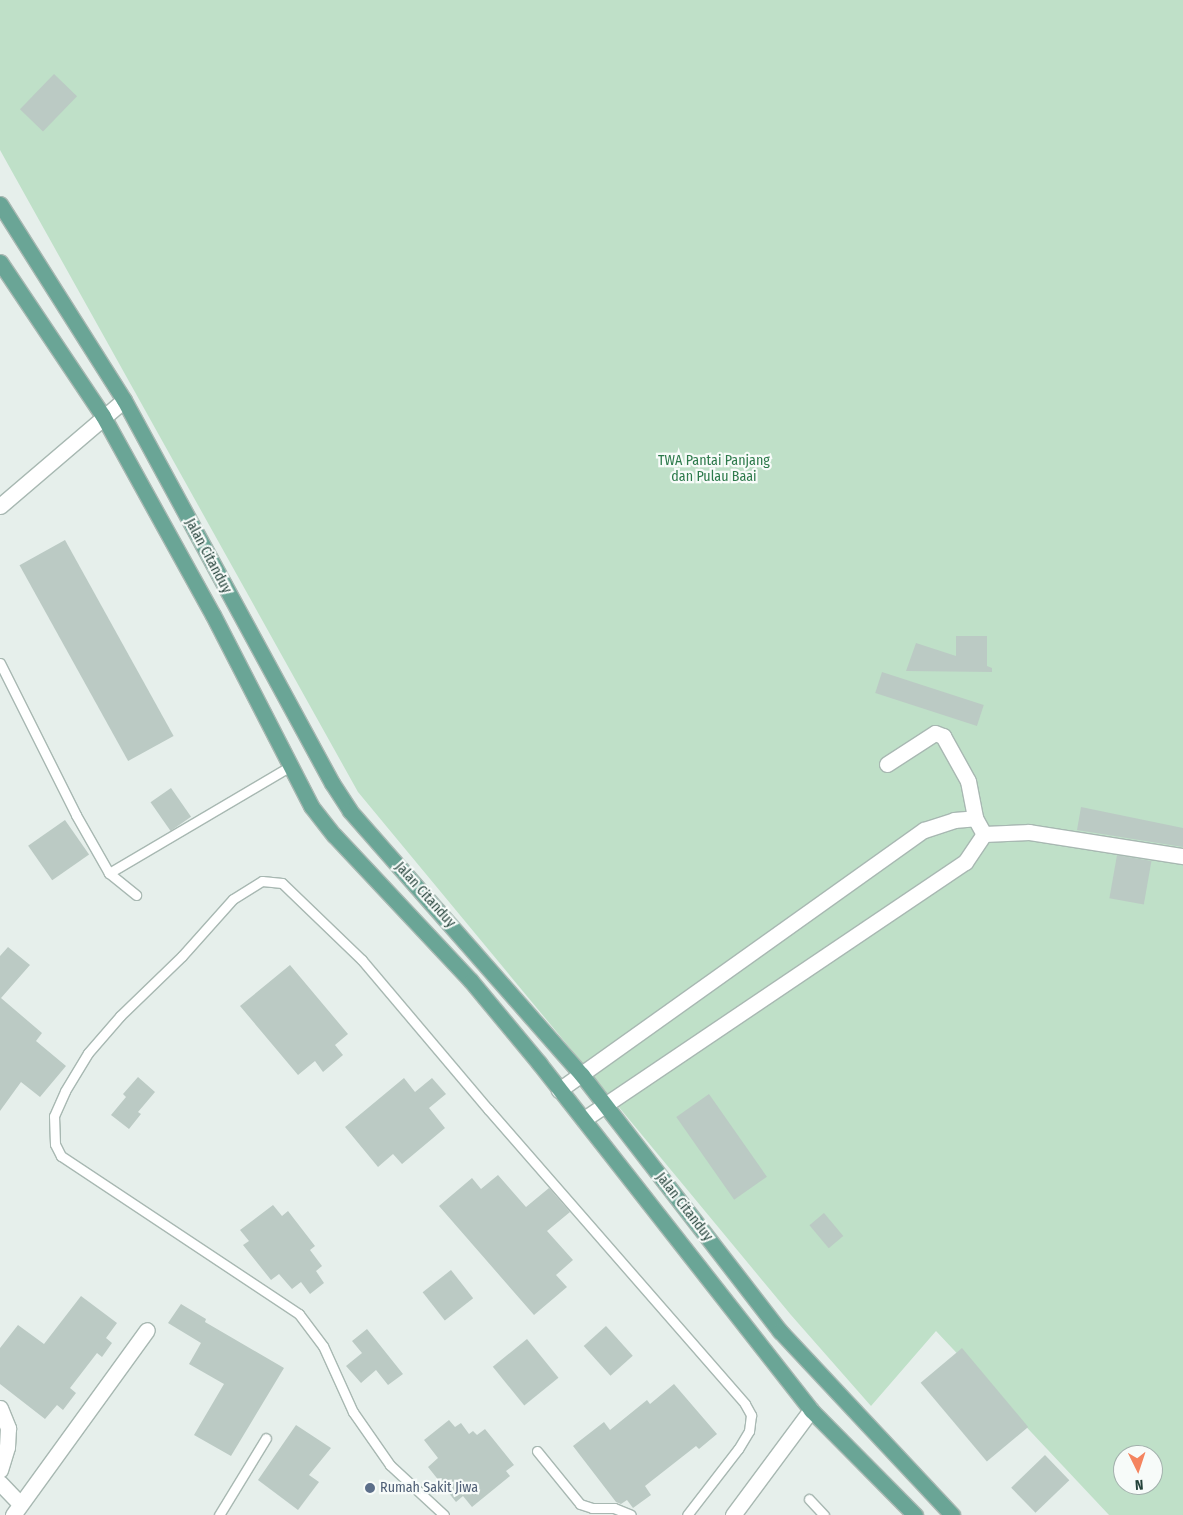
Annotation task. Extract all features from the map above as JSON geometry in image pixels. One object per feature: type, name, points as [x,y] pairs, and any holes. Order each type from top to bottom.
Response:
[{"type":"main road","name":"Jalan Citanduy","points":[[0,204],[124,400],[332,783],[350,811],[582,1075],[780,1331],[952,1515]]},
{"type":"main road","name":"Jalan Citanduy","points":[[0,262],[103,416],[213,615],[289,767],[311,806],[334,835],[471,981],[584,1119],[810,1410],[915,1515]]},
{"type":"street","points":[[0,506],[124,400]]},
{"type":"street","points":[[887,764],[935,732],[943,736],[968,781],[975,818],[984,834]]},
{"type":"street","points":[[559,1090],[924,830],[954,820],[975,818]]},
{"type":"street","points":[[984,834],[1029,832],[1183,856]]},
{"type":"street","points":[[584,1119],[965,862],[984,834]]},
{"type":"street","points":[[0,1483],[17,1510],[147,1330]]},
{"type":"street","points":[[0,1408],[8,1428],[7,1447],[0,1470]]},
{"type":"street","points":[[733,1515],[810,1410]]},
{"type":"lane","points":[[0,663],[76,815],[109,873],[136,895]]},
{"type":"lane","points":[[109,873],[289,767]]},
{"type":"lane","points":[[444,1515],[390,1465],[352,1412],[324,1346],[299,1314],[61,1156],[55,1144],[54,1116],[65,1091],[88,1053],[120,1016],[182,956],[233,899],[262,880],[282,883],[362,960],[500,1124],[745,1404],[751,1415],[749,1431],[687,1515]]},
{"type":"lane","points":[[219,1515],[266,1438]]},
{"type":"lane","points":[[538,1452],[580,1504],[592,1508],[614,1508],[632,1515]]},
{"type":"lane","points":[[809,1499],[824,1515]]},
{"type":"green space","name":"TWA Pantai Panjang dan Pulau Baai","points":[[0,0],[1183,0],[1183,1515],[1109,1515],[936,1331],[871,1406],[791,1315],[358,792],[0,150]]},
{"type":"building","points":[[54,74],[77,96],[43,131],[20,109]]},
{"type":"building","points":[[65,540],[174,736],[128,761],[20,565]]},
{"type":"building","points":[[956,636],[987,636],[987,666],[992,668],[992,672],[906,671],[916,643],[956,656]]},
{"type":"building","points":[[882,672],[984,705],[977,726],[875,693]]},
{"type":"building","points":[[171,788],[191,817],[171,831],[151,802]]},
{"type":"building","points":[[1081,807],[1183,828],[1183,847],[1077,830]]},
{"type":"building","points":[[65,820],[89,854],[52,880],[28,846]]},
{"type":"building","points":[[1117,855],[1151,861],[1144,904],[1109,898]]},
{"type":"building","points":[[8,947],[30,965],[1,998],[42,1033],[36,1041],[66,1066],[40,1097],[21,1082],[0,1111],[0,956]]},
{"type":"building","points":[[290,965],[348,1034],[335,1045],[343,1055],[323,1072],[315,1061],[298,1075],[240,1006]]},
{"type":"building","points":[[138,1077],[155,1092],[138,1112],[141,1114],[129,1129],[111,1115],[126,1097],[123,1094]]},
{"type":"building","points":[[404,1078],[415,1092],[432,1078],[446,1094],[429,1108],[445,1128],[402,1164],[393,1154],[378,1167],[345,1127]]},
{"type":"building","points":[[709,1094],[767,1177],[734,1200],[676,1117]]},
{"type":"building","points":[[498,1175],[526,1207],[549,1188],[570,1212],[547,1231],[573,1260],[556,1275],[567,1287],[534,1315],[439,1206],[472,1178],[481,1189]]},
{"type":"building","points":[[273,1205],[282,1216],[288,1211],[315,1246],[310,1250],[322,1266],[316,1271],[324,1283],[310,1294],[301,1282],[292,1289],[279,1274],[271,1280],[243,1245],[249,1241],[240,1230]]},
{"type":"building","points":[[824,1213],[843,1236],[829,1248],[809,1225]]},
{"type":"building","points":[[451,1270],[473,1298],[445,1321],[423,1292]]},
{"type":"building","points":[[81,1296],[117,1323],[106,1338],[112,1343],[102,1357],[97,1353],[70,1388],[76,1393],[63,1410],[57,1405],[45,1419],[0,1384],[0,1348],[18,1325],[44,1344]]},
{"type":"building","points":[[181,1304],[206,1319],[205,1322],[284,1368],[231,1456],[194,1435],[224,1384],[189,1364],[201,1343],[168,1323]]},
{"type":"building","points":[[606,1326],[633,1356],[610,1376],[584,1346]]},
{"type":"building","points":[[367,1329],[403,1374],[388,1385],[376,1370],[361,1383],[346,1366],[362,1353],[352,1341]]},
{"type":"building","points":[[527,1339],[558,1378],[524,1406],[493,1367]]},
{"type":"building","points":[[962,1348],[1028,1427],[987,1462],[921,1383]]},
{"type":"building","points":[[674,1384],[717,1434],[699,1449],[696,1446],[645,1486],[651,1495],[633,1508],[627,1500],[621,1504],[616,1502],[573,1446],[604,1422],[610,1430],[647,1400],[650,1404]]},
{"type":"building","points":[[449,1420],[455,1427],[461,1423],[469,1434],[473,1431],[477,1435],[485,1429],[514,1465],[506,1471],[510,1476],[472,1507],[463,1496],[456,1502],[428,1467],[438,1458],[424,1440]]},
{"type":"building","points":[[296,1425],[331,1448],[309,1475],[319,1482],[298,1510],[258,1480]]},
{"type":"building","points":[[1045,1455],[1069,1480],[1036,1513],[1011,1488]]},
{"type":"place","name":"Rumah Sakit Jiwa","points":[[370,1488]]}]
